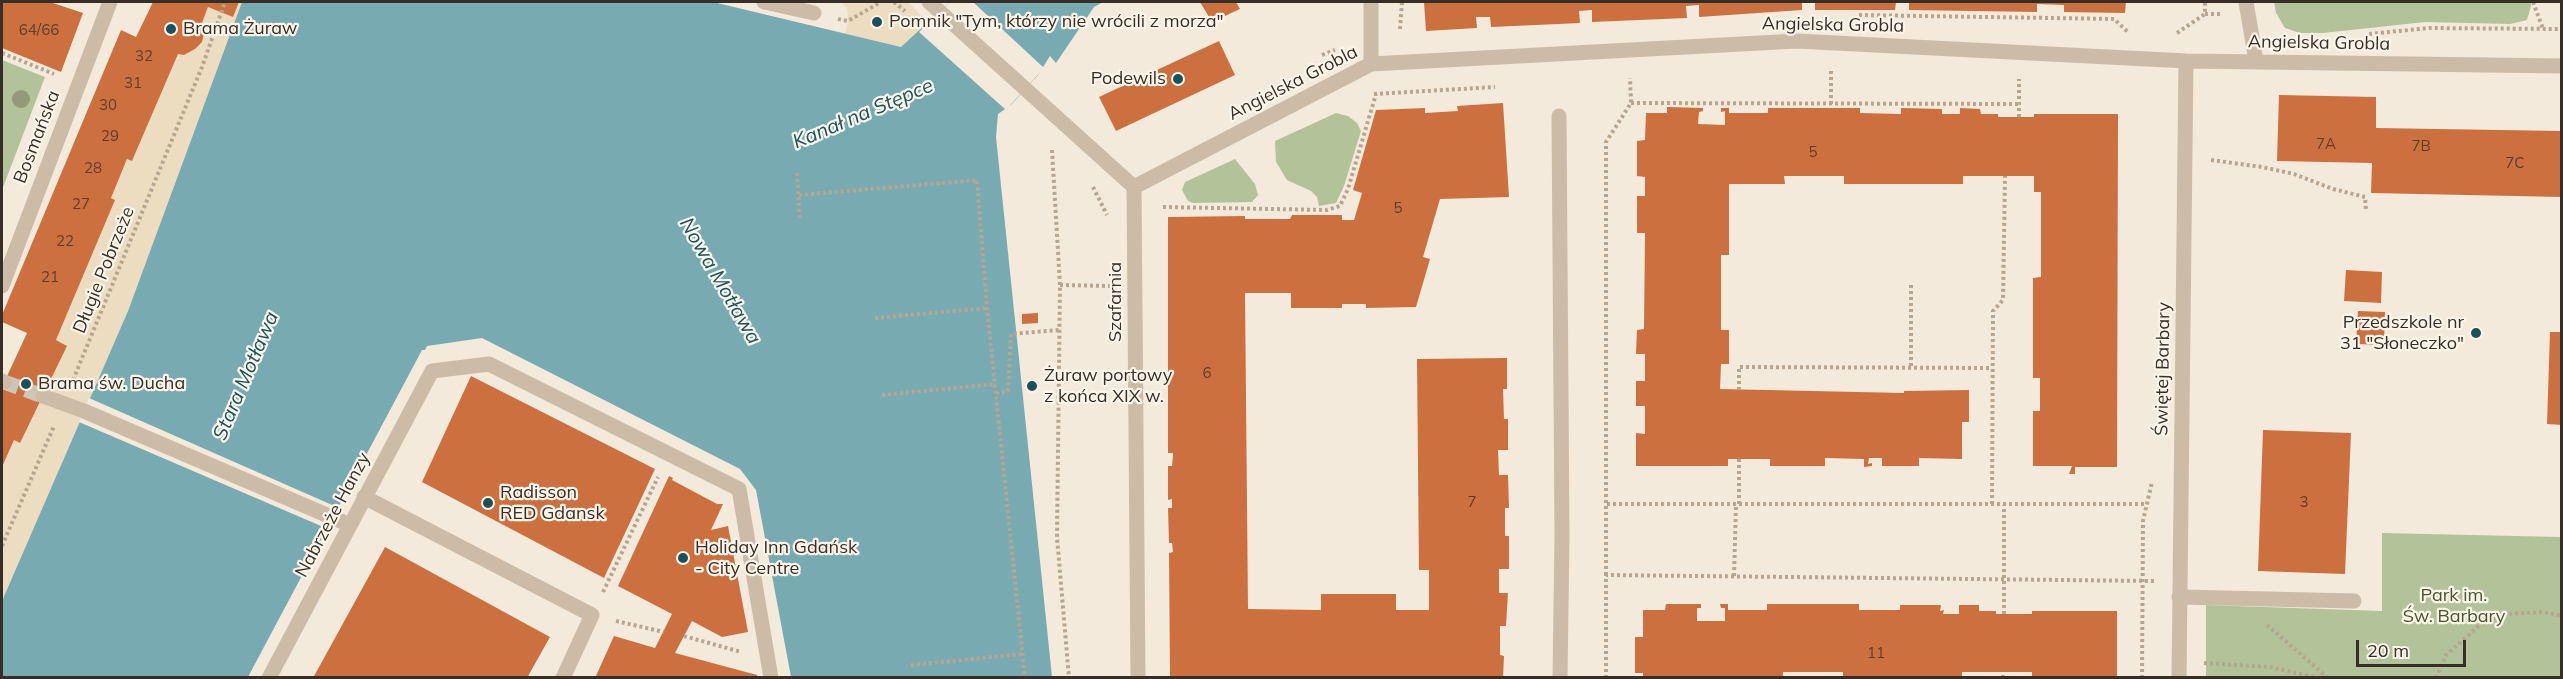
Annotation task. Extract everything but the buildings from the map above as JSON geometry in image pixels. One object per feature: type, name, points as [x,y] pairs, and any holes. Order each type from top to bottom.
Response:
[{"type":"street","name":"Bosmańska","points":[[2,286],[110,2]]},
{"type":"street","points":[[764,2],[814,13]]},
{"type":"street","points":[[1371,2],[1371,64]]},
{"type":"street","points":[[2246,2],[2256,61]]},
{"type":"street","points":[[934,7],[1134,187]]},
{"type":"street","name":"Angielska Grobla","points":[[1134,187],[1371,64],[1797,41],[2186,61],[2562,66]]},
{"type":"street","name":"Świętej Barbary","points":[[2180,678],[2186,61]]},
{"type":"street","points":[[1559,116],[1562,536],[1560,678]]},
{"type":"street","name":"Szafarnia","points":[[1134,187],[1138,678]]},
{"type":"street","name":"Nabrzeże Hanzy","points":[[269,678],[432,371],[489,364],[669,455]]},
{"type":"street","points":[[43,396],[84,411],[350,525]]},
{"type":"street","points":[[669,455],[739,489],[771,678]]},
{"type":"street","points":[[364,497],[592,615],[563,678]]},
{"type":"street","points":[[2180,589],[2238,598],[2354,601]]},
{"type":"path","name":"Długie Pobrzeże","points":[[2,546],[202,66],[225,2]]},
{"type":"path","points":[[848,21],[881,2]]},
{"type":"path","points":[[894,2],[905,10]]},
{"type":"path","points":[[2533,2],[2543,28]]},
{"type":"path","points":[[2358,36],[2428,28],[2562,29]]},
{"type":"path","points":[[2,53],[60,76]]},
{"type":"path","points":[[1819,69],[1841,69]]},
{"type":"path","points":[[1831,69],[1831,104]]},
{"type":"path","points":[[2019,73],[2019,117]]},
{"type":"path","points":[[1618,78],[1642,77]]},
{"type":"path","points":[[1606,678],[1606,142],[1631,103],[1630,78]]},
{"type":"path","points":[[1166,201],[1163,209],[1327,210],[1340,206],[1348,189],[1373,94],[1503,86]]},
{"type":"path","points":[[1631,103],[2019,104]]},
{"type":"path","points":[[1052,140],[1060,285],[1057,537],[1069,678]]},
{"type":"path","points":[[2204,159],[2294,174],[2333,189],[2365,197],[2366,210]]},
{"type":"path","points":[[797,174],[801,219]]},
{"type":"path","points":[[1992,504],[1993,311],[2003,300],[2005,176]]},
{"type":"path","points":[[799,195],[977,180],[987,308],[1025,678]]},
{"type":"path","points":[[1090,180],[1107,216]]},
{"type":"path","points":[[1060,285],[1110,286],[1110,274]]},
{"type":"path","points":[[1911,285],[1911,368]]},
{"type":"path","points":[[875,318],[987,308]]},
{"type":"path","points":[[996,393],[1008,391],[1011,334],[1060,330]]},
{"type":"path","points":[[1739,390],[1739,367],[1992,368]]},
{"type":"path","points":[[882,395],[995,384]]},
{"type":"path","points":[[664,632],[592,615],[669,455]]},
{"type":"path","points":[[1734,576],[1739,459]]},
{"type":"path","points":[[1607,504],[2148,504]]},
{"type":"path","points":[[2004,505],[2004,614]]},
{"type":"path","points":[[1606,575],[2143,581],[2180,589]]},
{"type":"path","points":[[2142,678],[2143,581]]},
{"type":"path","points":[[2238,598],[2328,678]]},
{"type":"path","points":[[2436,678],[2446,655],[2482,622],[2506,614],[2543,612],[2562,616]]},
{"type":"path","points":[[684,636],[768,659]]},
{"type":"path","points":[[911,665],[1022,654]]},
{"type":"path","points":[[2200,662],[2270,667],[2318,678]]},
{"type":"green space","points":[[2274,2],[2531,2],[2531,6],[2527,20],[2510,24],[2425,22],[2323,33],[2300,33],[2285,28],[2276,13]]},
{"type":"green space","points":[[2,60],[45,77],[2,190]]},
{"type":"green space","points":[[1336,113],[1348,116],[1357,123],[1361,131],[1344,186],[1336,203],[1319,206],[1317,197],[1311,191],[1287,180],[1276,162],[1275,141]]},
{"type":"green space","points":[[1235,159],[1255,184],[1258,195],[1252,202],[1193,203],[1188,201],[1182,190],[1185,182]]},
{"type":"green space","name":"Park im. Św. Barbary","points":[[2382,533],[2561,537],[2561,677],[2206,677],[2206,605],[2382,611]]},
{"type":"shaded area","points":[[210,2],[242,2],[128,311],[2,601],[2,467],[14,440],[20,443],[67,346],[56,340],[115,200],[111,198],[127,159],[132,161],[178,54],[184,55],[202,42],[204,34],[202,23]]},
{"type":"shaded area","points":[[841,2],[908,2],[929,23],[902,47],[845,34],[848,21],[847,8]]},
{"type":"water","points":[[242,2],[713,2],[901,47],[950,2],[1103,2],[1094,7],[1056,63],[1050,56],[1038,75],[1011,105],[998,114],[996,137],[1052,677],[791,677],[756,490],[740,469],[482,338],[427,346],[425,350],[422,350],[248,677],[2,678],[2,601],[128,311]]},
{"type":"pier","points":[[950,2],[973,2],[1044,68],[1006,110],[919,32]]},
{"type":"pier","points":[[89,398],[339,508],[328,529],[79,422]]},
{"type":"tunnel","points":[[4,382],[43,396]]},
{"type":"place","name":"Pomnik \"Tym, którzy nie wrócili z morza\"","points":[[877,22]]},
{"type":"place","name":"Brama Żuraw","points":[[171,29]]},
{"type":"place","name":"Podewils","points":[[1178,79]]},
{"type":"place","name":"Przedszkole nr 31 \"Słoneczko\"","points":[[2476,333]]},
{"type":"place","name":"Brama św. Ducha","points":[[26,384]]},
{"type":"place","name":"Żuraw portowy z końca XIX w.","points":[[1032,386]]},
{"type":"place","name":"Radisson RED Gdansk","points":[[488,503]]},
{"type":"place","name":"Holiday Inn Gdańsk - City Centre","points":[[683,558]]},
{"type":"water label","name":"Kanał na Stępce","points":[[863,114]]},
{"type":"water label","name":"Nowa Motława","points":[[720,281]]},
{"type":"water label","name":"Stara Motława","points":[[246,376]]}]
